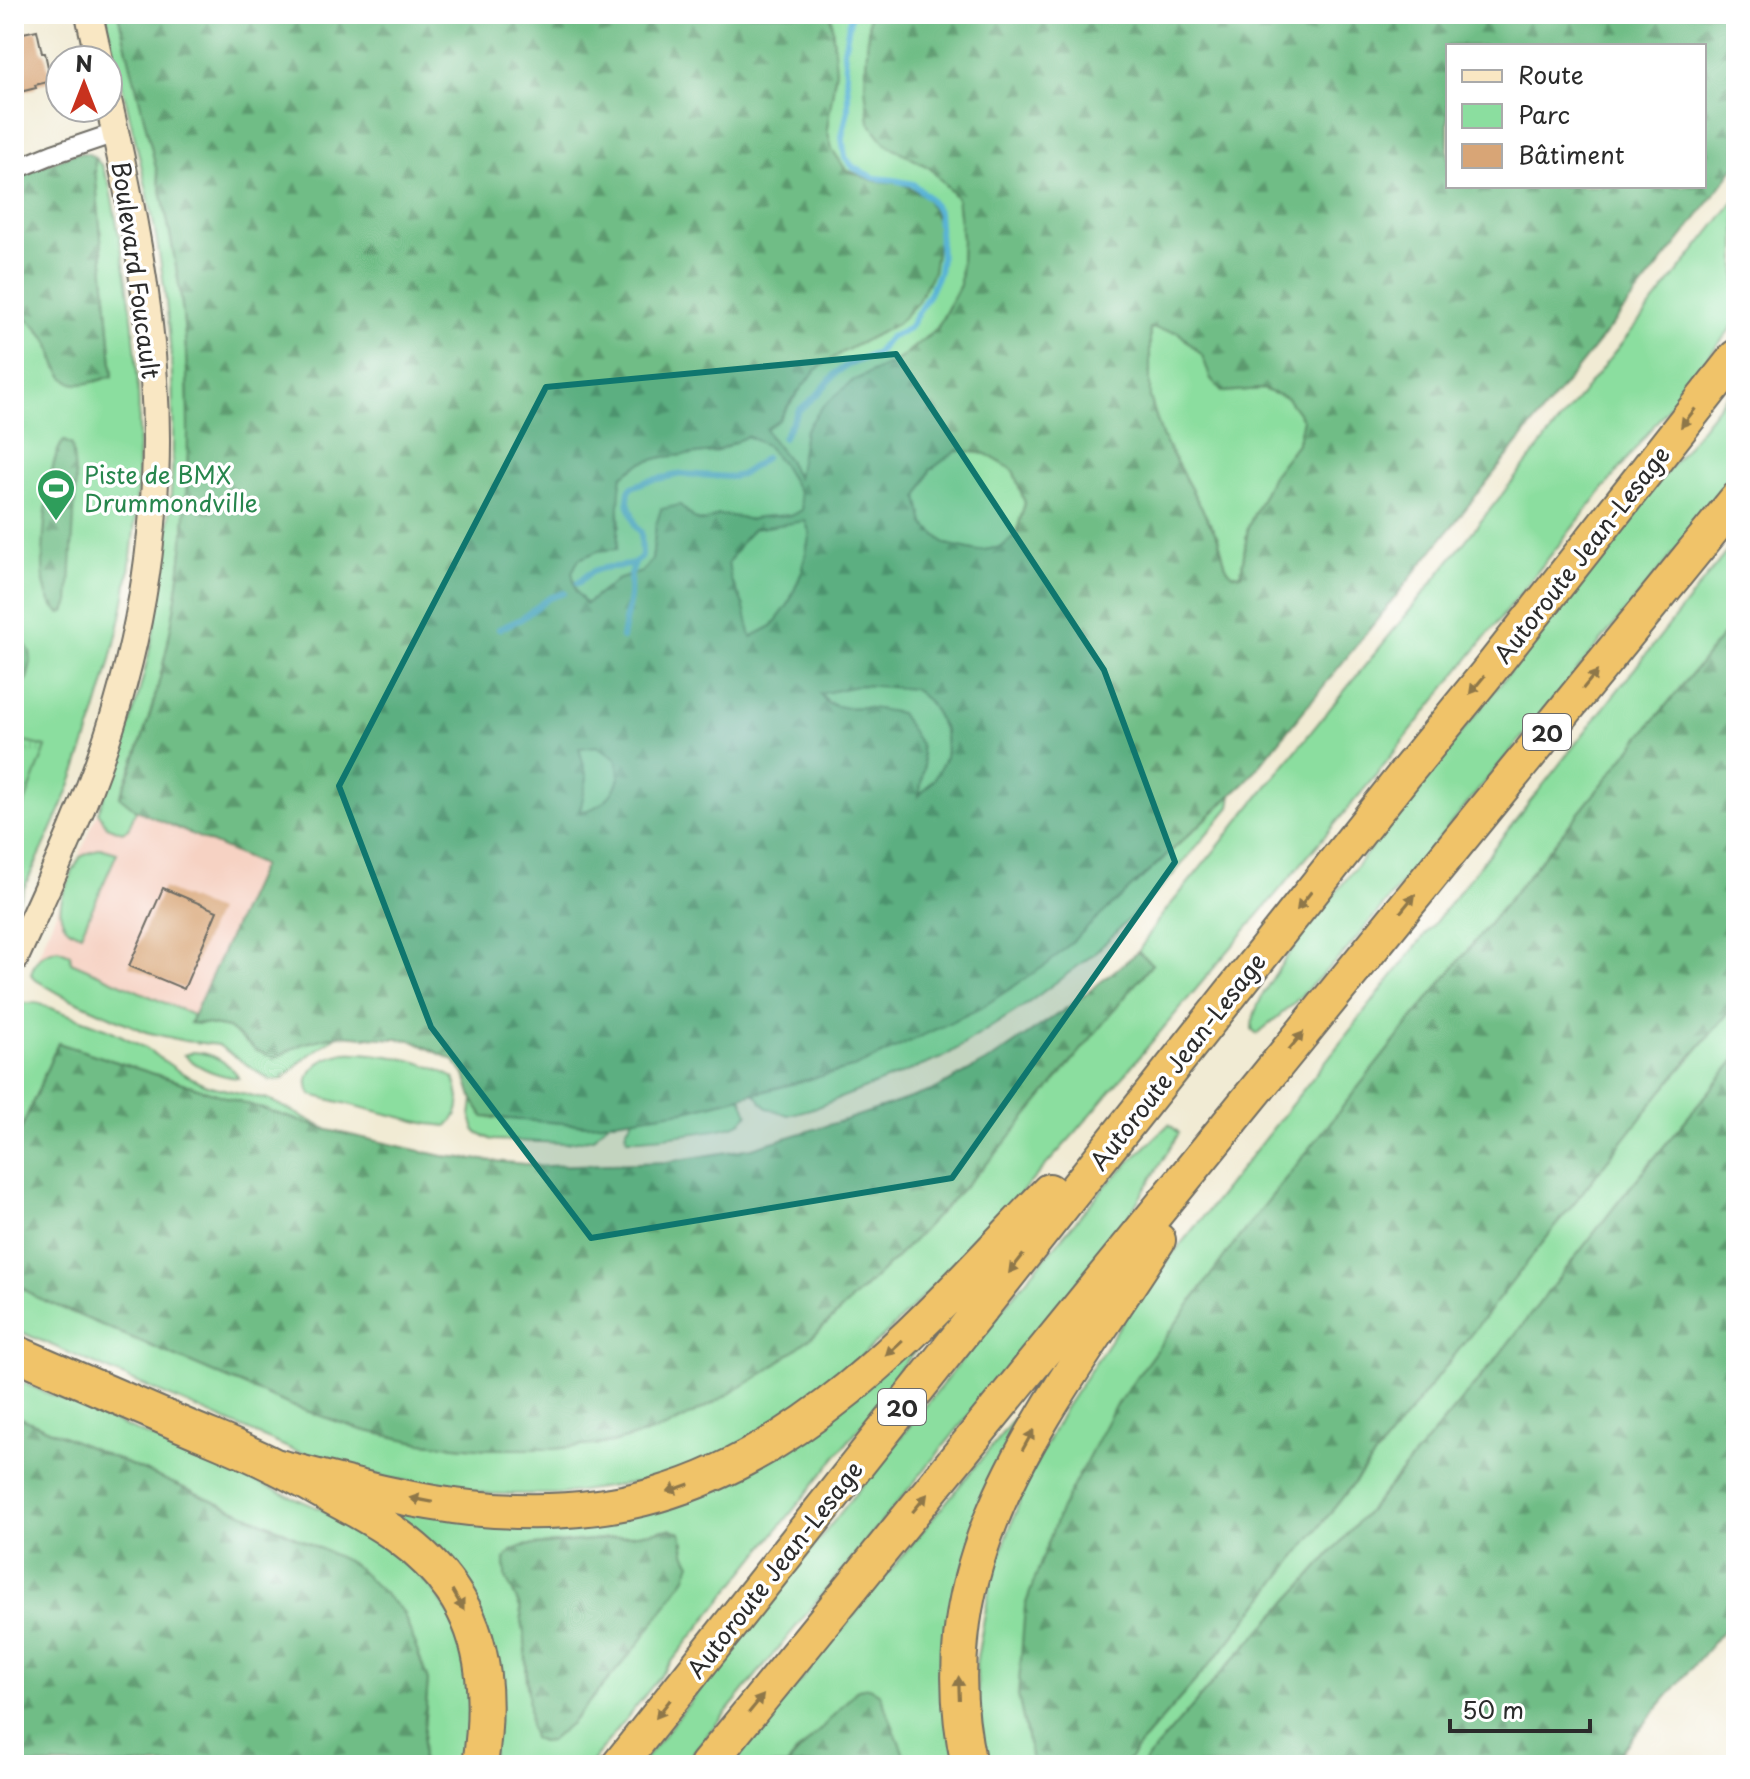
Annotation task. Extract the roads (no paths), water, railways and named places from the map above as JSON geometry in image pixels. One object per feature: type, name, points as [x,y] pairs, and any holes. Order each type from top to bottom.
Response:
[{"type":"highway","name":"Autoroute Jean-Lesage","points":[[619,1765],[1736,357]]},
{"type":"highway","name":"20","points":[[707,1765],[1736,500]]},
{"type":"highway","points":[[275,1466],[412,1499],[473,1508],[524,1511],[580,1508],[639,1499],[714,1473],[789,1431],[875,1366],[1186,1050]]},
{"type":"highway","points":[[969,1765],[960,1709],[960,1649],[970,1585],[989,1523],[1021,1452],[1043,1414],[1111,1314],[1246,1102]]},
{"type":"highway","points":[[14,1352],[275,1466],[398,1535],[427,1560],[453,1591],[468,1620],[482,1664],[485,1717],[480,1765]]},
{"type":"street","points":[[89,14],[96,44]]},
{"type":"street","name":"Boulevard Foucault","points":[[14,960],[75,823],[111,728],[134,642],[150,542],[156,436],[152,354],[134,224],[113,124]]},
{"type":"street","name":"Boulevard Foucault","points":[[14,170],[115,133]]},
{"type":"waterway","points":[[783,438],[799,410],[836,373],[877,353],[890,337],[909,328],[939,272],[938,212],[929,198],[913,184],[875,178],[864,173],[853,167],[845,157],[842,137],[848,94],[844,51],[851,14]]},
{"type":"waterway","points":[[578,583],[601,568],[625,566],[642,556],[641,532],[636,527],[628,502],[632,487],[682,474],[741,475],[765,458]]},
{"type":"waterway","points":[[622,638],[635,564]]},
{"type":"waterway","points":[[499,629],[521,619],[549,598],[564,593]]},
{"type":"place","name":"Piste de BMX Drummondville","points":[[56,522]]}]
